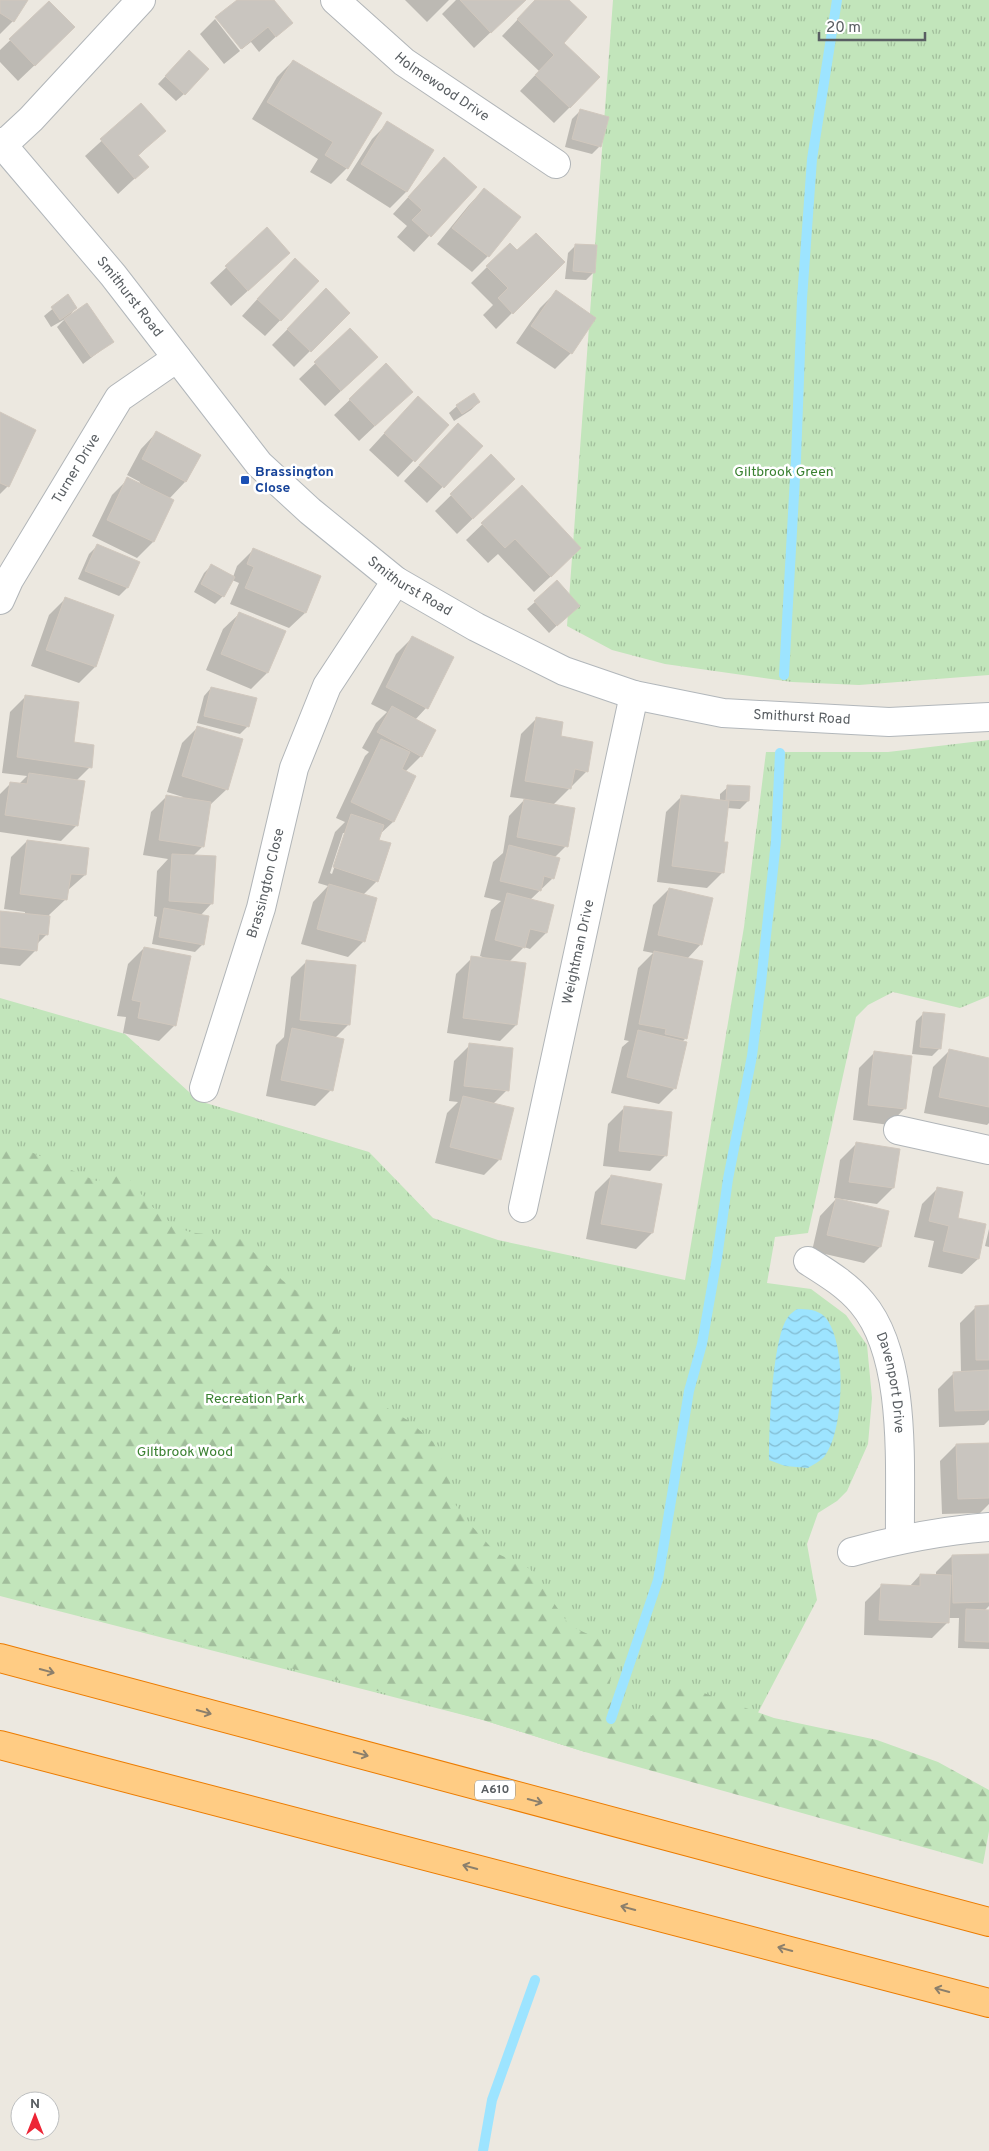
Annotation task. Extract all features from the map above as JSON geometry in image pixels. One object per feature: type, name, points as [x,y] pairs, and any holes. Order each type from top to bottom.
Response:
[{"type":"highway","name":"A610","points":[[0,1658],[989,1922]]},
{"type":"highway","points":[[0,1745],[989,2003]]},
{"type":"street","points":[[2,144],[31,119],[141,0]]},
{"type":"street","name":"Holmewood Drive","points":[[335,0],[404,62],[556,164]]},
{"type":"street","name":"Smithurst Road","points":[[2,144],[113,275],[259,464],[310,511],[396,581],[476,627],[564,671],[634,694],[723,713],[889,722],[989,717]]},
{"type":"street","name":"Turner Drive","points":[[0,600],[9,580],[119,398],[176,358]]},
{"type":"street","name":"Brassington Close","points":[[204,1088],[262,908],[294,768],[327,686],[396,581]]},
{"type":"street","name":"Weightman Drive","points":[[523,1208],[634,694]]},
{"type":"street","points":[[898,1130],[989,1150]]},
{"type":"street","name":"Davenport Drive","points":[[808,1261],[840,1282],[862,1303],[883,1338],[894,1383],[898,1423],[900,1538]]},
{"type":"street","points":[[852,1552],[900,1538],[946,1530],[989,1527]]},
{"type":"green space","name":"Giltbrook Green","points":[[613,0],[989,0],[989,675],[859,685],[792,682],[665,664],[612,650],[567,626]]},
{"type":"green space","name":"Recreation Park","points":[[989,740],[989,996],[960,1008],[893,992],[868,1005],[856,1017],[808,1233],[775,1237],[767,1283],[811,1289],[846,1315],[867,1345],[872,1398],[868,1444],[847,1491],[837,1501],[818,1513],[807,1544],[817,1600],[740,1747],[585,1752],[483,1720],[0,1596],[0,998],[125,1034],[199,1101],[369,1152],[433,1218],[498,1240],[685,1280],[744,927],[766,752],[888,752]]},
{"type":"green space","name":"Giltbrook Wood","points":[[0,1149],[31,1152],[96,1181],[126,1174],[147,1201],[175,1225],[196,1233],[235,1234],[282,1280],[334,1319],[357,1385],[374,1400],[409,1421],[433,1442],[447,1468],[455,1504],[469,1523],[496,1553],[530,1569],[570,1626],[619,1648],[605,1700],[650,1718],[681,1683],[774,1718],[877,1740],[938,1762],[989,1790],[989,1831],[983,1864],[345,1682],[0,1595]]},
{"type":"water","points":[[797,1309],[815,1311],[825,1317],[832,1329],[837,1345],[840,1365],[841,1387],[839,1408],[831,1445],[824,1457],[808,1468],[785,1466],[769,1460],[772,1386],[778,1344],[788,1317]]},
{"type":"building","points":[[0,0],[28,0],[14,22],[0,13]]},
{"type":"building","points":[[237,0],[274,0],[293,23],[276,37],[268,27],[241,49],[215,17]]},
{"type":"building","points":[[460,0],[526,0],[491,33]]},
{"type":"building","points":[[535,0],[569,0],[587,17],[564,43],[600,77],[570,108],[535,75],[554,55],[517,19]]},
{"type":"building","points":[[49,1],[75,27],[35,66],[9,39]]},
{"type":"building","points":[[189,50],[209,69],[185,95],[165,76]]},
{"type":"building","points":[[293,60],[382,113],[348,169],[325,155],[333,142],[267,102]]},
{"type":"building","points":[[141,103],[166,131],[138,155],[149,167],[135,179],[100,139]]},
{"type":"building","points":[[580,109],[609,117],[601,147],[572,139]]},
{"type":"building","points":[[387,121],[434,150],[407,192],[361,164]]},
{"type":"building","points":[[444,157],[477,187],[431,237],[412,220],[422,210],[408,197]]},
{"type":"building","points":[[484,188],[521,217],[489,257],[452,228]]},
{"type":"building","points":[[267,227],[290,253],[248,291],[225,266]]},
{"type":"building","points":[[536,233],[565,262],[513,314],[498,298],[508,288],[486,266],[510,243],[517,250]]},
{"type":"building","points":[[575,244],[597,245],[595,273],[573,271]]},
{"type":"building","points":[[295,258],[319,281],[281,321],[257,299]]},
{"type":"building","points":[[326,288],[350,313],[311,352],[287,329]]},
{"type":"building","points":[[556,290],[596,318],[572,354],[531,326]]},
{"type":"building","points":[[68,294],[77,308],[60,320],[51,307]]},
{"type":"building","points":[[87,303],[114,342],[91,357],[64,319]]},
{"type":"building","points":[[350,328],[378,357],[341,391],[314,362]]},
{"type":"building","points":[[386,363],[413,392],[375,426],[349,399]]},
{"type":"building","points":[[474,393],[480,402],[462,414],[456,405]]},
{"type":"building","points":[[418,396],[449,425],[415,462],[384,433]]},
{"type":"building","points":[[0,412],[36,430],[9,487],[0,483]]},
{"type":"building","points":[[458,423],[483,446],[444,488],[419,465]]},
{"type":"building","points":[[156,431],[201,455],[186,482],[142,459]]},
{"type":"building","points":[[491,454],[515,479],[473,519],[450,494]]},
{"type":"building","points":[[127,477],[174,500],[154,542],[107,520]]},
{"type":"building","points":[[522,485],[581,548],[551,577],[515,539],[505,548],[481,523]]},
{"type":"building","points":[[97,544],[140,562],[128,588],[85,571]]},
{"type":"building","points":[[253,548],[321,576],[306,613],[245,588],[254,567],[247,564]]},
{"type":"building","points":[[211,564],[235,577],[224,597],[201,584]]},
{"type":"building","points":[[557,580],[580,606],[557,626],[534,601]]},
{"type":"building","points":[[65,597],[114,615],[96,667],[46,650]]},
{"type":"building","points":[[239,612],[286,631],[268,673],[221,654]]},
{"type":"building","points":[[412,636],[454,657],[428,709],[386,687]]},
{"type":"building","points":[[211,687],[257,698],[249,727],[204,716]]},
{"type":"building","points":[[25,695],[79,702],[74,742],[94,745],[92,768],[17,757]]},
{"type":"building","points":[[392,706],[436,730],[422,757],[377,732]]},
{"type":"building","points":[[536,717],[563,722],[561,736],[593,742],[588,772],[575,769],[571,789],[525,781]]},
{"type":"building","points":[[197,726],[243,739],[228,790],[182,776]]},
{"type":"building","points":[[381,739],[410,752],[402,769],[416,776],[394,822],[351,802]]},
{"type":"building","points":[[29,773],[85,781],[78,826],[5,815],[10,782],[27,784]]},
{"type":"building","points":[[727,785],[750,786],[749,801],[726,800]]},
{"type":"building","points":[[166,795],[211,802],[204,847],[159,840]]},
{"type":"building","points":[[681,795],[729,801],[724,842],[728,842],[724,873],[672,866]]},
{"type":"building","points":[[524,799],[575,808],[568,847],[517,837]]},
{"type":"building","points":[[351,814],[384,825],[379,840],[391,843],[378,882],[333,867]]},
{"type":"building","points":[[27,840],[89,848],[86,875],[71,874],[67,900],[20,894]]},
{"type":"building","points":[[509,845],[560,858],[554,879],[544,876],[541,891],[500,881]]},
{"type":"building","points":[[172,854],[216,856],[213,904],[169,901]]},
{"type":"building","points":[[329,884],[377,898],[365,942],[317,929]]},
{"type":"building","points":[[669,888],[713,898],[702,945],[658,935]]},
{"type":"building","points":[[507,893],[554,905],[547,933],[530,929],[525,948],[495,940]]},
{"type":"building","points":[[164,908],[209,916],[204,945],[159,937]]},
{"type":"building","points":[[0,911],[50,916],[48,935],[39,934],[37,951],[0,947]]},
{"type":"building","points":[[144,947],[191,956],[176,1026],[138,1018],[141,1002],[132,1000]]},
{"type":"building","points":[[654,951],[703,961],[687,1039],[665,1034],[666,1029],[639,1024]]},
{"type":"building","points":[[471,956],[526,963],[517,1025],[463,1018]]},
{"type":"building","points":[[306,960],[356,965],[350,1025],[300,1020]]},
{"type":"building","points":[[923,1012],[945,1014],[941,1049],[920,1047]]},
{"type":"building","points":[[292,1028],[344,1039],[333,1091],[281,1080]]},
{"type":"building","points":[[638,1030],[687,1042],[676,1089],[627,1077]]},
{"type":"building","points":[[469,1043],[513,1048],[509,1091],[464,1086]]},
{"type":"building","points":[[949,1049],[989,1058],[989,1107],[939,1097]]},
{"type":"building","points":[[874,1051],[912,1056],[906,1109],[868,1105]]},
{"type":"building","points":[[463,1096],[514,1108],[501,1160],[450,1147]]},
{"type":"building","points":[[624,1106],[672,1112],[667,1156],[619,1151]]},
{"type":"building","points":[[856,1142],[900,1149],[894,1188],[849,1182]]},
{"type":"building","points":[[611,1175],[662,1184],[653,1233],[601,1224]]},
{"type":"building","points":[[937,1187],[963,1192],[958,1218],[986,1224],[979,1259],[943,1251],[949,1226],[929,1221]]},
{"type":"building","points":[[836,1198],[889,1211],[881,1247],[827,1235]]},
{"type":"building","points":[[989,1305],[989,1360],[976,1360],[975,1306]]},
{"type":"building","points":[[989,1370],[989,1410],[955,1411],[953,1372]]},
{"type":"building","points":[[989,1443],[989,1498],[958,1499],[956,1444]]},
{"type":"building","points":[[989,1554],[989,1602],[953,1603],[952,1555]]},
{"type":"building","points":[[920,1574],[951,1575],[949,1623],[879,1620],[881,1584],[920,1586]]},
{"type":"building","points":[[966,1609],[989,1610],[989,1642],[965,1641]]},
{"type":"waterway","points":[[784,675],[796,459],[802,299],[812,159],[837,0]]},
{"type":"waterway","points":[[611,1719],[658,1580],[689,1391],[702,1344],[728,1179],[752,1056],[776,841],[780,753]]},
{"type":"waterway","points":[[483,2151],[492,2100],[535,1980]]},
{"type":"place","name":"Brassington Close","points":[[245,480]]}]
